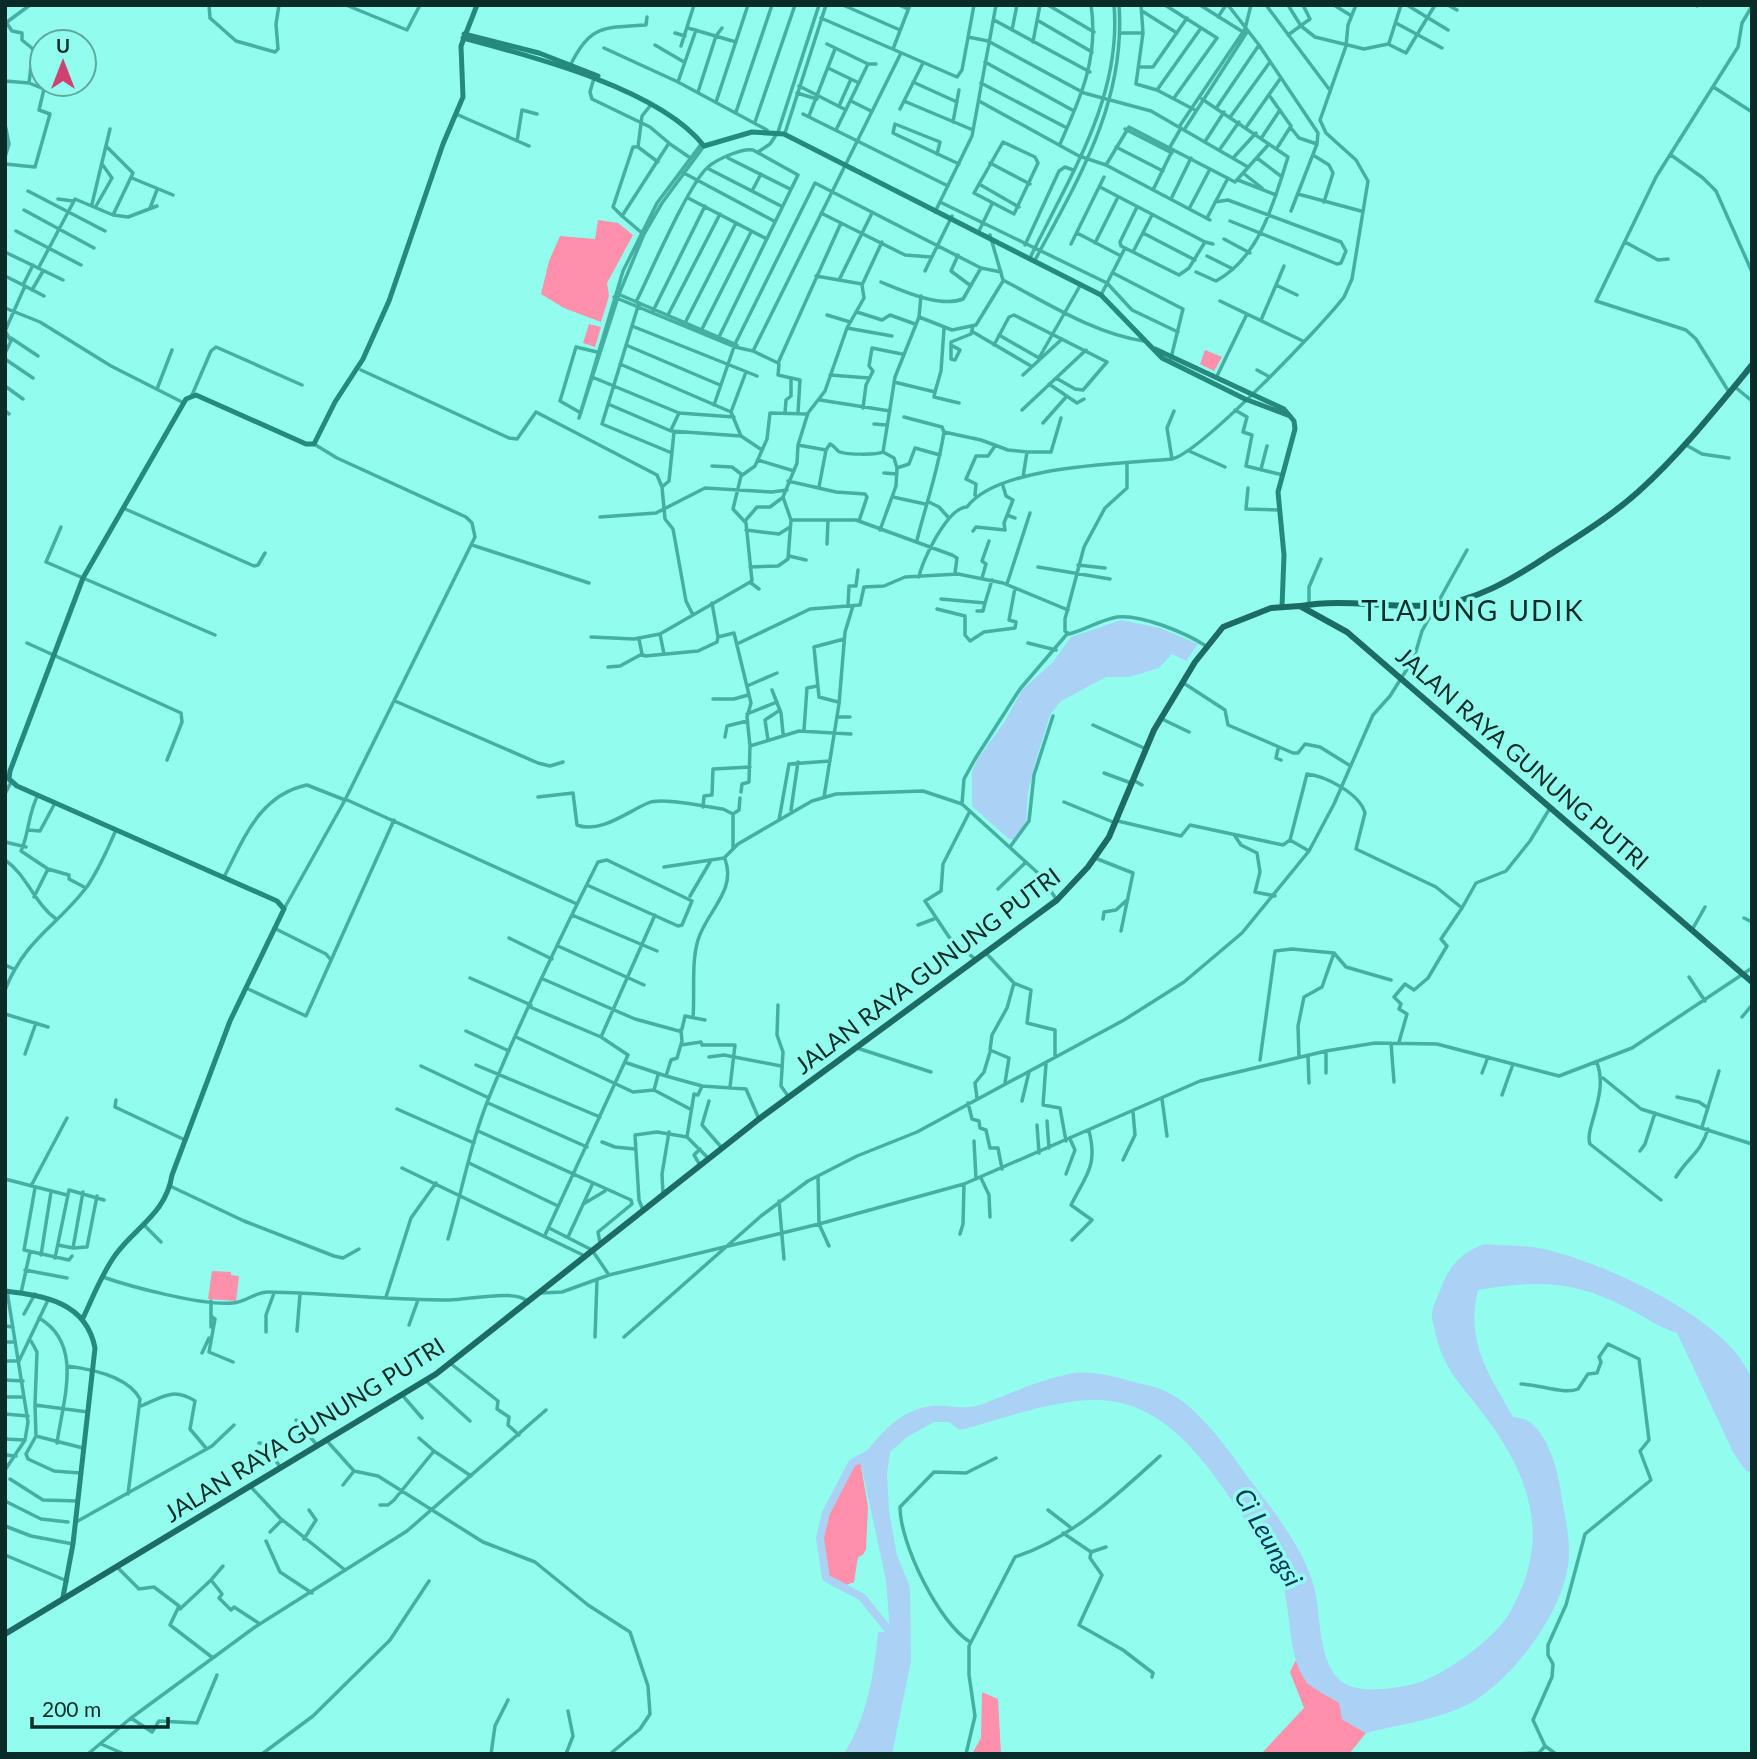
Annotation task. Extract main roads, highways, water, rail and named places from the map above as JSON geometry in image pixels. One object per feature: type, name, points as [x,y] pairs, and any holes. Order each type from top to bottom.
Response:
[{"type":"main road","points":[[1300,606],[1434,606],[1492,588],[1538,563],[1637,492],[1685,444],[1752,365]]},
{"type":"main road","name":"JALAN RAYA GUNUNG PUTRI","points":[[5,1634],[426,1381],[759,1119],[1057,900],[1096,858],[1117,823],[1144,748],[1160,719],[1214,635],[1231,622],[1282,607],[1300,606],[1347,632],[1752,982]]},
{"type":"water","points":[[1121,620],[1160,628],[1198,644],[1186,661],[1172,654],[1159,668],[1129,677],[1106,677],[1061,701],[1050,715],[1036,760],[1028,792],[1026,824],[1013,840],[1009,839],[972,806],[972,772],[977,760],[1005,721],[1022,690],[1053,662],[1071,637]]},
{"type":"water","name":"Ci Leungsi","points":[[1485,1244],[1537,1248],[1569,1256],[1629,1280],[1690,1313],[1716,1333],[1736,1354],[1750,1375],[1754,1407],[1752,1472],[1746,1471],[1733,1452],[1677,1333],[1609,1299],[1573,1288],[1538,1284],[1478,1290],[1475,1326],[1482,1357],[1513,1417],[1525,1419],[1535,1426],[1546,1442],[1559,1479],[1569,1551],[1561,1593],[1551,1614],[1523,1656],[1490,1689],[1474,1701],[1449,1712],[1366,1733],[1342,1719],[1339,1703],[1311,1686],[1297,1663],[1285,1592],[1274,1564],[1200,1457],[1164,1423],[1144,1411],[1121,1403],[1079,1401],[1045,1407],[960,1430],[949,1422],[934,1422],[907,1437],[890,1452],[887,1473],[889,1511],[897,1555],[910,1587],[911,1661],[892,1754],[844,1754],[864,1710],[878,1632],[890,1632],[886,1580],[860,1460],[890,1426],[920,1408],[977,1406],[1036,1383],[1069,1374],[1098,1374],[1160,1389],[1189,1407],[1212,1430],[1277,1515],[1300,1553],[1315,1591],[1325,1653],[1329,1665],[1342,1682],[1370,1689],[1410,1685],[1436,1675],[1479,1646],[1501,1624],[1517,1599],[1528,1569],[1533,1538],[1530,1506],[1518,1470],[1496,1432],[1448,1367],[1438,1345],[1432,1319],[1436,1300],[1453,1266],[1463,1255]]},
{"type":"waterway","points":[[869,1454],[852,1463],[826,1513],[820,1538],[826,1578],[862,1597],[890,1632]]},
{"type":"district","name":"TLAJUNG UDIK","points":[[1473,610]]}]
